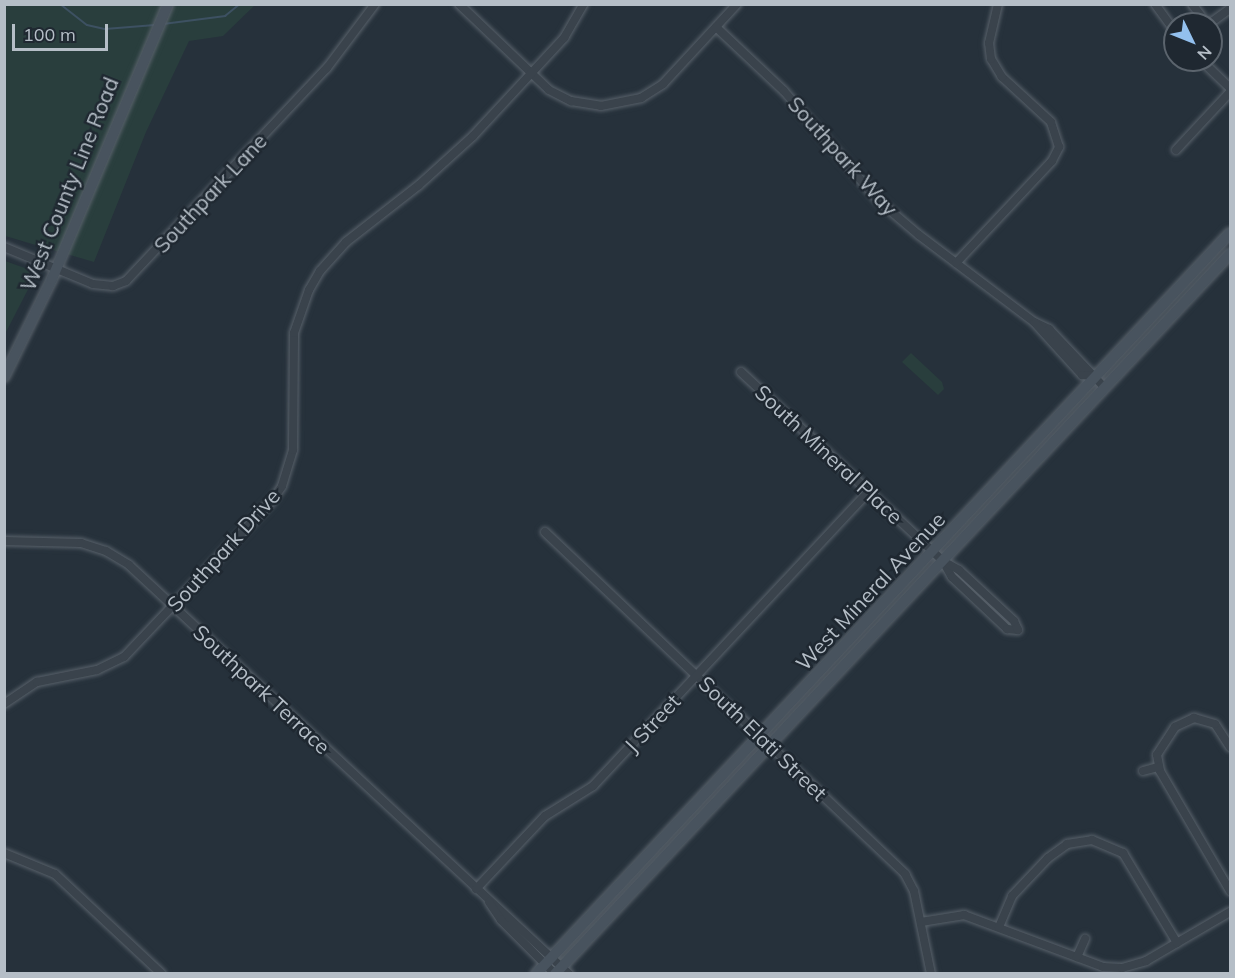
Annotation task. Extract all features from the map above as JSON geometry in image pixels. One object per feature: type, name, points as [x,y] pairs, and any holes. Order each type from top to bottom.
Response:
[{"type":"main road","name":"West County Line Road","points":[[4,377],[57,268],[148,43],[168,4]]},
{"type":"main road","name":"West Mineral Avenue","points":[[536,974],[1230,233]]},
{"type":"main road","name":"West Mineral Avenue","points":[[560,972],[769,744],[1230,254]]},
{"type":"street","name":"Southpark Lane","points":[[4,248],[84,281],[107,286],[120,284],[133,275],[327,68],[375,4]]},
{"type":"street","points":[[459,4],[549,90],[580,104],[601,106],[627,102],[663,84],[737,4]]},
{"type":"street","name":"Southpark Drive","points":[[4,704],[43,679],[97,670],[119,660],[258,518],[282,486],[293,450],[294,333],[309,290],[320,270],[346,242],[451,157],[564,38],[585,4]]},
{"type":"street","points":[[956,263],[1052,161],[1059,147],[1051,122],[1002,77],[992,59],[989,43],[998,4]]},
{"type":"street","name":"Southpark Way","points":[[716,27],[784,91],[879,201],[1034,322],[1042,336],[1082,375],[1093,377],[1105,388]]},
{"type":"street","points":[[1176,150],[1230,90],[1213,72]]},
{"type":"street","name":"South Mineral Place","points":[[741,372],[933,552],[966,576],[1014,621],[1018,630],[1007,629],[952,577],[943,561]]},
{"type":"street","name":"J Street","points":[[476,889],[545,816],[593,786],[868,492]]},
{"type":"street","name":"South Elati Street","points":[[545,532],[905,874],[914,891],[932,974]]},
{"type":"street","name":"Southpark Terrace","points":[[4,541],[63,541],[99,548],[129,565],[476,889],[489,902],[501,920],[560,972]]},
{"type":"street","points":[[1230,747],[1221,730],[1208,720],[1189,719],[1177,726],[1161,744],[1158,767],[1230,891]]},
{"type":"street","points":[[1143,771],[1158,767]]},
{"type":"street","points":[[999,927],[1012,896],[1048,858],[1067,844],[1092,840],[1112,846],[1130,861],[1177,943]]},
{"type":"street","points":[[4,853],[56,874],[162,974]]},
{"type":"street","points":[[921,922],[956,914],[999,927],[1103,967],[1125,967],[1177,943],[1230,912]]},
{"type":"street","points":[[1077,957],[1085,939]]},
{"type":"green space","points":[[4,5],[255,5],[223,36],[189,41],[146,132],[94,262],[5,236]]},
{"type":"green space","points":[[4,261],[37,272],[5,334]]},
{"type":"green space","points":[[911,353],[942,382],[944,389],[938,395],[902,362]]},
{"type":"waterway","points":[[60,4],[87,25],[105,29],[155,25]]},
{"type":"waterway","points":[[163,24],[225,16],[240,4]]}]
